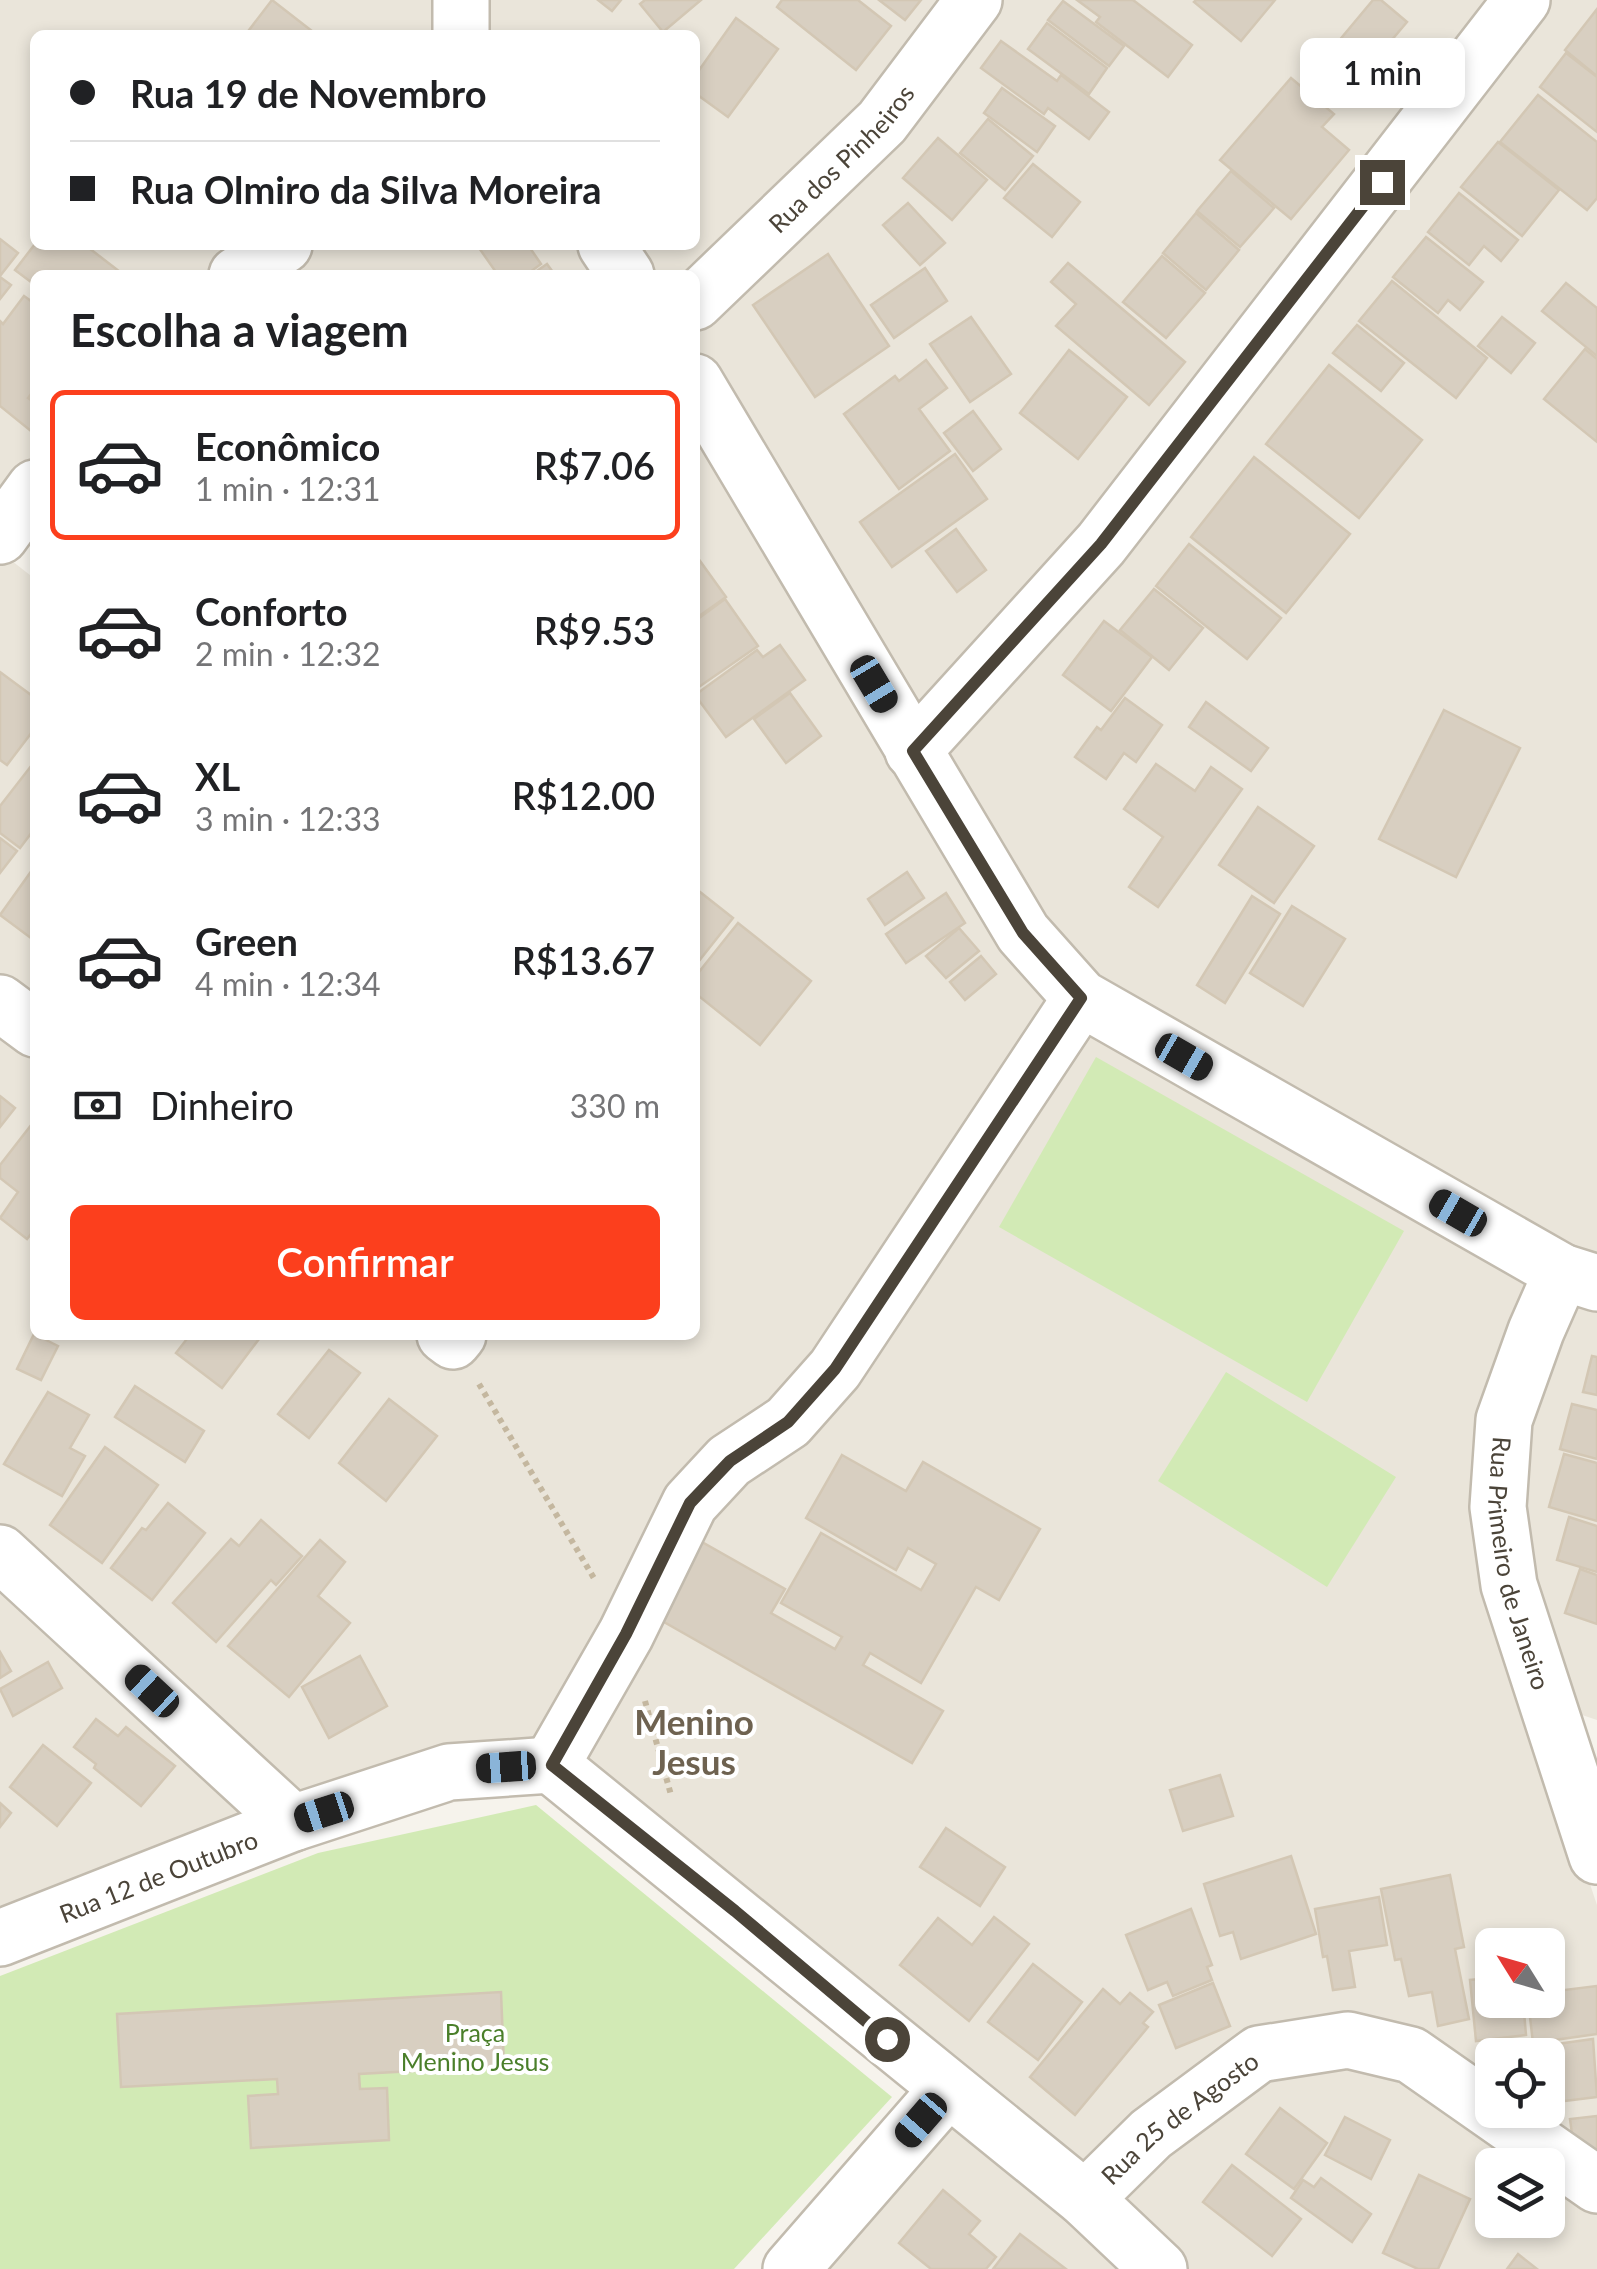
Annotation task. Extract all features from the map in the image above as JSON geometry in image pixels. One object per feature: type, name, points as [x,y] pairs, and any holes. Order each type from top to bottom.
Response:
[{"type":"street","points":[[460,30],[462,0]]},
{"type":"street","name":"Rua dos Pinheiros","points":[[700,297],[882,122],[974,0]]},
{"type":"street","points":[[913,751],[1101,544],[1522,0]]},
{"type":"street","points":[[245,270],[276,250]]},
{"type":"street","points":[[700,390],[1023,933],[1081,998],[1579,1278]]},
{"type":"street","points":[[12,543],[30,500]]},
{"type":"street","points":[[1081,998],[835,1369],[788,1422],[730,1461],[690,1503],[626,1634],[552,1765],[1085,2199],[1159,2269]]},
{"type":"street","points":[[0,1003],[30,1025]]},
{"type":"street","name":"Rua Primeiro de Janeiro","points":[[1579,1278],[1536,1331],[1504,1420],[1498,1507],[1510,1584],[1576,1733],[1597,1856]]},
{"type":"street","points":[[0,1553],[293,1823]]},
{"type":"street","name":"Rua 12 de Outubro","points":[[0,1938],[293,1823],[449,1772],[552,1765]]},
{"type":"street","name":"Rua 25 de Agosto","points":[[1085,2199],[1150,2134],[1259,2054],[1348,2040],[1412,2055],[1597,2184]]},
{"type":"street","points":[[791,2269],[947,2090]]},
{"type":"shaded area","points":[[0,0],[448,0],[447,30],[30,30],[30,250],[249,250],[219,270],[30,270],[30,471],[0,512]]},
{"type":"shaded area","points":[[477,0],[955,0],[874,109],[700,270],[642,270],[628,250],[700,250],[700,30],[475,30]]},
{"type":"shaded area","points":[[993,0],[1506,0],[1082,542],[913,727],[700,363],[700,310]]},
{"type":"shaded area","points":[[1536,0],[1597,0],[1597,1266],[1092,992],[936,755]]},
{"type":"shaded area","points":[[300,250],[590,250],[604,270],[270,270]]},
{"type":"shaded area","points":[[700,423],[1005,935],[1543,1279],[1487,1409],[1533,1714],[1597,1905],[1597,2170],[1538,2128],[1565,2128],[1565,2038],[1475,2038],[1475,2087],[1345,2021],[1084,2180],[575,1764],[297,1805],[0,1536],[0,1023],[30,1045],[30,1340],[700,1340]]},
{"type":"shaded area","points":[[3,554],[30,575],[30,1007],[0,985]]},
{"type":"shaded area","points":[[1567,1291],[1597,1301],[1597,1720],[1561,1708],[1514,1510],[1520,1423]]},
{"type":"shaded area","points":[[0,1573],[267,1817],[0,1924]]},
{"type":"shaded area","points":[[1346,2054],[1415,2069],[1475,2111],[1475,2128],[1499,2128],[1527,2148],[1475,2148],[1475,2238],[1565,2238],[1565,2174],[1597,2197],[1597,2269],[1180,2269],[1103,2204],[1263,2070]]},
{"type":"shaded area","points":[[948,2108],[1144,2269],[810,2269]]},
{"type":"green space","points":[[1096,1057],[1404,1231],[1307,1402],[999,1227]]},
{"type":"green space","points":[[1226,1372],[1396,1477],[1327,1587],[1158,1481]]},
{"type":"green space","name":"Praça Menino Jesus","points":[[536,1805],[892,2097],[734,2269],[0,2269],[0,1976],[318,1853]]},
{"type":"building","points":[[272,0],[311,30],[249,30]]},
{"type":"building","points":[[598,0],[621,0],[612,11]]},
{"type":"building","points":[[645,0],[701,0],[665,30],[640,4]]},
{"type":"building","points":[[782,0],[858,0],[891,26],[856,70],[777,7]]},
{"type":"building","points":[[879,0],[921,0],[905,20]]},
{"type":"building","points":[[1077,0],[1133,0],[1192,45],[1168,77],[1096,22],[1100,17]]},
{"type":"building","points":[[1196,0],[1275,0],[1241,41]]},
{"type":"building","points":[[1373,0],[1381,0],[1407,22],[1342,99],[1312,73]]},
{"type":"building","points":[[1063,1],[1124,46],[1109,66],[1048,20]]},
{"type":"building","points":[[1597,9],[1597,76],[1565,50]]},
{"type":"building","points":[[736,18],[778,49],[728,117],[700,97],[700,69]]},
{"type":"building","points":[[1047,23],[1107,68],[1089,94],[1028,49]]},
{"type":"building","points":[[1001,41],[1057,81],[1061,75],[1109,112],[1089,139],[1048,108],[1044,114],[981,68]]},
{"type":"building","points":[[1566,53],[1597,77],[1597,132],[1540,87]]},
{"type":"building","points":[[1291,78],[1334,114],[1322,127],[1349,150],[1291,219],[1220,160]]},
{"type":"building","points":[[1002,88],[1055,126],[1037,152],[984,113]]},
{"type":"building","points":[[1538,95],[1597,142],[1597,198],[1587,210],[1500,142]]},
{"type":"building","points":[[988,119],[1033,156],[1005,190],[960,153]]},
{"type":"building","points":[[938,138],[987,180],[952,220],[903,178]]},
{"type":"building","points":[[1498,142],[1559,190],[1522,236],[1461,187]]},
{"type":"building","points":[[1033,164],[1080,202],[1052,237],[1004,198]]},
{"type":"building","points":[[1231,171],[1274,208],[1240,247],[1197,211]]},
{"type":"building","points":[[1459,193],[1518,240],[1501,261],[1484,246],[1469,265],[1428,232]]},
{"type":"building","points":[[908,203],[945,243],[920,265],[883,225]]},
{"type":"building","points":[[1196,213],[1239,250],[1206,290],[1163,253]]},
{"type":"building","points":[[1426,237],[1483,282],[1460,310],[1448,300],[1438,313],[1393,277]]},
{"type":"building","points":[[0,239],[18,253],[0,276]]},
{"type":"building","points":[[30,250],[92,250],[118,270],[30,270],[30,281],[15,270]]},
{"type":"building","points":[[480,250],[531,250],[541,264],[533,270],[494,270]]},
{"type":"building","points":[[828,254],[889,346],[815,397],[753,305]]},
{"type":"building","points":[[1162,256],[1205,293],[1166,338],[1123,302]]},
{"type":"building","points":[[1068,263],[1185,362],[1149,405],[1056,326],[1076,304],[1051,282]]},
{"type":"building","points":[[925,268],[947,301],[894,338],[871,305]]},
{"type":"building","points":[[0,277],[11,285],[0,299]]},
{"type":"building","points":[[1392,281],[1487,358],[1456,398],[1359,321]]},
{"type":"building","points":[[1566,283],[1597,308],[1597,356],[1542,311]]},
{"type":"building","points":[[24,296],[30,300],[30,430],[0,406],[0,321],[3,324]]},
{"type":"building","points":[[971,317],[1011,374],[970,402],[930,344]]},
{"type":"building","points":[[1502,317],[1535,343],[1511,373],[1478,346]]},
{"type":"building","points":[[1357,325],[1404,363],[1381,391],[1333,353]]},
{"type":"building","points":[[1585,349],[1597,359],[1597,442],[1544,399]]},
{"type":"building","points":[[1069,350],[1127,397],[1078,459],[1020,413]]},
{"type":"building","points":[[926,360],[947,388],[919,409],[950,451],[899,489],[844,414],[895,376],[899,381]]},
{"type":"building","points":[[1329,365],[1422,440],[1359,518],[1266,444]]},
{"type":"building","points":[[973,411],[1001,449],[973,471],[944,433]]},
{"type":"building","points":[[955,454],[987,499],[892,567],[860,522]]},
{"type":"building","points":[[1254,457],[1350,534],[1286,613],[1191,537]]},
{"type":"building","points":[[956,529],[986,570],[957,592],[926,551]]},
{"type":"building","points":[[1189,544],[1281,618],[1247,659],[1156,586]]},
{"type":"building","points":[[700,561],[726,597],[700,615]]},
{"type":"building","points":[[1154,589],[1203,628],[1169,670],[1120,630]]},
{"type":"building","points":[[725,599],[758,646],[700,686],[700,617]]},
{"type":"building","points":[[1104,621],[1152,657],[1111,711],[1063,675]]},
{"type":"building","points":[[780,645],[805,680],[726,737],[700,702],[700,691],[757,650],[763,657]]},
{"type":"building","points":[[0,672],[30,694],[30,735],[7,765],[0,760]]},
{"type":"building","points":[[790,693],[821,736],[786,763],[754,719]]},
{"type":"building","points":[[1125,698],[1162,725],[1136,762],[1124,753],[1106,779],[1075,757]]},
{"type":"building","points":[[1206,702],[1268,748],[1251,771],[1189,727]]},
{"type":"building","points":[[1444,710],[1520,748],[1456,877],[1379,839]]},
{"type":"building","points":[[1156,764],[1195,791],[1211,767],[1242,789],[1158,907],[1129,887],[1163,837],[1124,809]]},
{"type":"building","points":[[30,767],[30,835],[20,848],[0,833],[0,806]]},
{"type":"building","points":[[1258,807],[1314,846],[1274,903],[1219,865]]},
{"type":"building","points":[[0,838],[17,851],[0,873]]},
{"type":"building","points":[[907,872],[924,898],[885,925],[868,899]]},
{"type":"building","points":[[30,873],[30,937],[0,915]]},
{"type":"building","points":[[700,892],[733,918],[700,960]]},
{"type":"building","points":[[946,893],[965,923],[906,963],[886,934]]},
{"type":"building","points":[[1252,896],[1280,914],[1225,1003],[1197,985]]},
{"type":"building","points":[[1292,906],[1345,939],[1303,1006],[1250,973]]},
{"type":"building","points":[[738,923],[811,981],[760,1045],[700,997],[700,971]]},
{"type":"building","points":[[959,928],[979,951],[946,978],[926,956]]},
{"type":"building","points":[[981,956],[996,974],[965,1000],[950,982]]},
{"type":"building","points":[[0,1096],[15,1108],[0,1127]]},
{"type":"building","points":[[30,1127],[27,1239],[0,1218],[18,1192],[0,1178],[0,1165]]},
{"type":"building","points":[[31,1340],[46,1340],[58,1346],[41,1380],[17,1369]]},
{"type":"building","points":[[186,1340],[258,1340],[222,1388],[176,1353]]},
{"type":"building","points":[[329,1350],[360,1373],[309,1438],[278,1414]]},
{"type":"building","points":[[1592,1356],[1597,1357],[1597,1395],[1583,1392]]},
{"type":"building","points":[[135,1386],[204,1431],[185,1462],[115,1417]]},
{"type":"building","points":[[48,1392],[89,1415],[70,1448],[85,1456],[62,1496],[4,1464]]},
{"type":"building","points":[[389,1399],[437,1436],[386,1501],[339,1463]]},
{"type":"building","points":[[1572,1404],[1597,1410],[1597,1459],[1560,1449]]},
{"type":"building","points":[[105,1447],[158,1485],[102,1563],[50,1525]]},
{"type":"building","points":[[1564,1454],[1597,1463],[1597,1521],[1549,1507]]},
{"type":"building","points":[[842,1455],[906,1491],[923,1462],[1040,1529],[999,1600],[976,1587],[921,1683],[870,1653],[863,1665],[943,1711],[912,1763],[650,1614],[693,1537],[785,1589],[771,1613],[835,1649],[842,1637],[781,1603],[821,1533],[921,1590],[936,1564],[908,1548],[896,1570],[806,1518]]},
{"type":"building","points":[[168,1503],[205,1533],[152,1600],[111,1568],[142,1528],[146,1530]]},
{"type":"building","points":[[1569,1517],[1597,1526],[1597,1572],[1557,1560]]},
{"type":"building","points":[[261,1520],[302,1556],[276,1585],[271,1580],[216,1642],[173,1603],[231,1539],[239,1546]]},
{"type":"building","points":[[320,1540],[345,1562],[318,1596],[350,1623],[289,1697],[228,1646]]},
{"type":"building","points":[[1580,1569],[1597,1575],[1597,1624],[1565,1613]]},
{"type":"building","points":[[0,1652],[11,1671],[0,1678]]},
{"type":"building","points":[[360,1656],[387,1706],[329,1738],[302,1687]]},
{"type":"building","points":[[48,1662],[62,1688],[13,1716],[0,1689]]},
{"type":"building","points":[[96,1719],[118,1736],[126,1727],[175,1766],[141,1806],[74,1747]]},
{"type":"building","points":[[43,1745],[91,1783],[57,1826],[10,1787]]},
{"type":"building","points":[[1220,1775],[1233,1816],[1183,1831],[1170,1790]]},
{"type":"building","points":[[0,1803],[11,1813],[0,1827]]},
{"type":"building","points":[[946,1828],[1005,1867],[980,1906],[920,1867]]},
{"type":"building","points":[[1291,1856],[1316,1934],[1241,1959],[1233,1932],[1220,1936],[1204,1884]]},
{"type":"building","points":[[1450,1875],[1464,1947],[1455,1949],[1469,2019],[1438,2026],[1432,1992],[1409,1996],[1401,1959],[1395,1960],[1381,1889]]},
{"type":"building","points":[[1379,1897],[1387,1945],[1349,1951],[1355,1987],[1333,1990],[1315,1909]]},
{"type":"building","points":[[1191,1909],[1212,1965],[1207,1967],[1212,1980],[1173,1996],[1167,1982],[1148,1990],[1126,1935]]},
{"type":"building","points":[[994,1917],[1029,1944],[969,2021],[900,1965],[938,1918],[972,1945]]},
{"type":"building","points":[[1033,1964],[1082,2002],[1038,2060],[988,2022]]},
{"type":"building","points":[[1470,1980],[1475,1980],[1475,2018],[1525,2018],[1526,2035],[1476,2038]]},
{"type":"building","points":[[1213,1983],[1230,2026],[1176,2048],[1159,2005]]},
{"type":"building","points":[[1597,1986],[1597,2034],[1532,2038],[1530,2018],[1565,2018],[1565,1990]]},
{"type":"building","points":[[1103,1989],[1120,2004],[1130,1993],[1153,2012],[1143,2023],[1148,2027],[1075,2115],[1030,2077]]},
{"type":"building","points":[[501,1992],[504,2066],[359,2074],[360,2089],[387,2088],[389,2140],[251,2148],[248,2096],[278,2094],[277,2079],[121,2087],[117,2014]]},
{"type":"building","points":[[1593,2039],[1597,2097],[1565,2101],[1565,2043]]},
{"type":"building","points":[[1280,2108],[1327,2143],[1294,2189],[1246,2154]]},
{"type":"building","points":[[1597,2116],[1597,2162],[1576,2165],[1570,2119]]},
{"type":"building","points":[[1345,2117],[1390,2140],[1371,2179],[1325,2155]]},
{"type":"building","points":[[1232,2165],[1301,2219],[1272,2256],[1203,2202]]},
{"type":"building","points":[[1419,2175],[1470,2199],[1438,2269],[1418,2269],[1383,2253]]},
{"type":"building","points":[[1321,2178],[1371,2214],[1352,2242],[1291,2198],[1303,2180],[1314,2187]]},
{"type":"building","points":[[943,2190],[980,2221],[969,2234],[996,2257],[986,2269],[931,2269],[899,2243]]},
{"type":"building","points":[[1020,2234],[1066,2269],[993,2269]]},
{"type":"building","points":[[1518,2254],[1537,2269],[1507,2269]]},
{"type":"district","name":"Menino Jesus","points":[[694,1741]]},
{"type":"route","points":[[887,2039],[552,1765],[626,1634],[690,1503],[730,1461],[788,1422],[835,1369],[1081,998],[1023,933],[913,751],[1101,544],[1382,182]]}]
